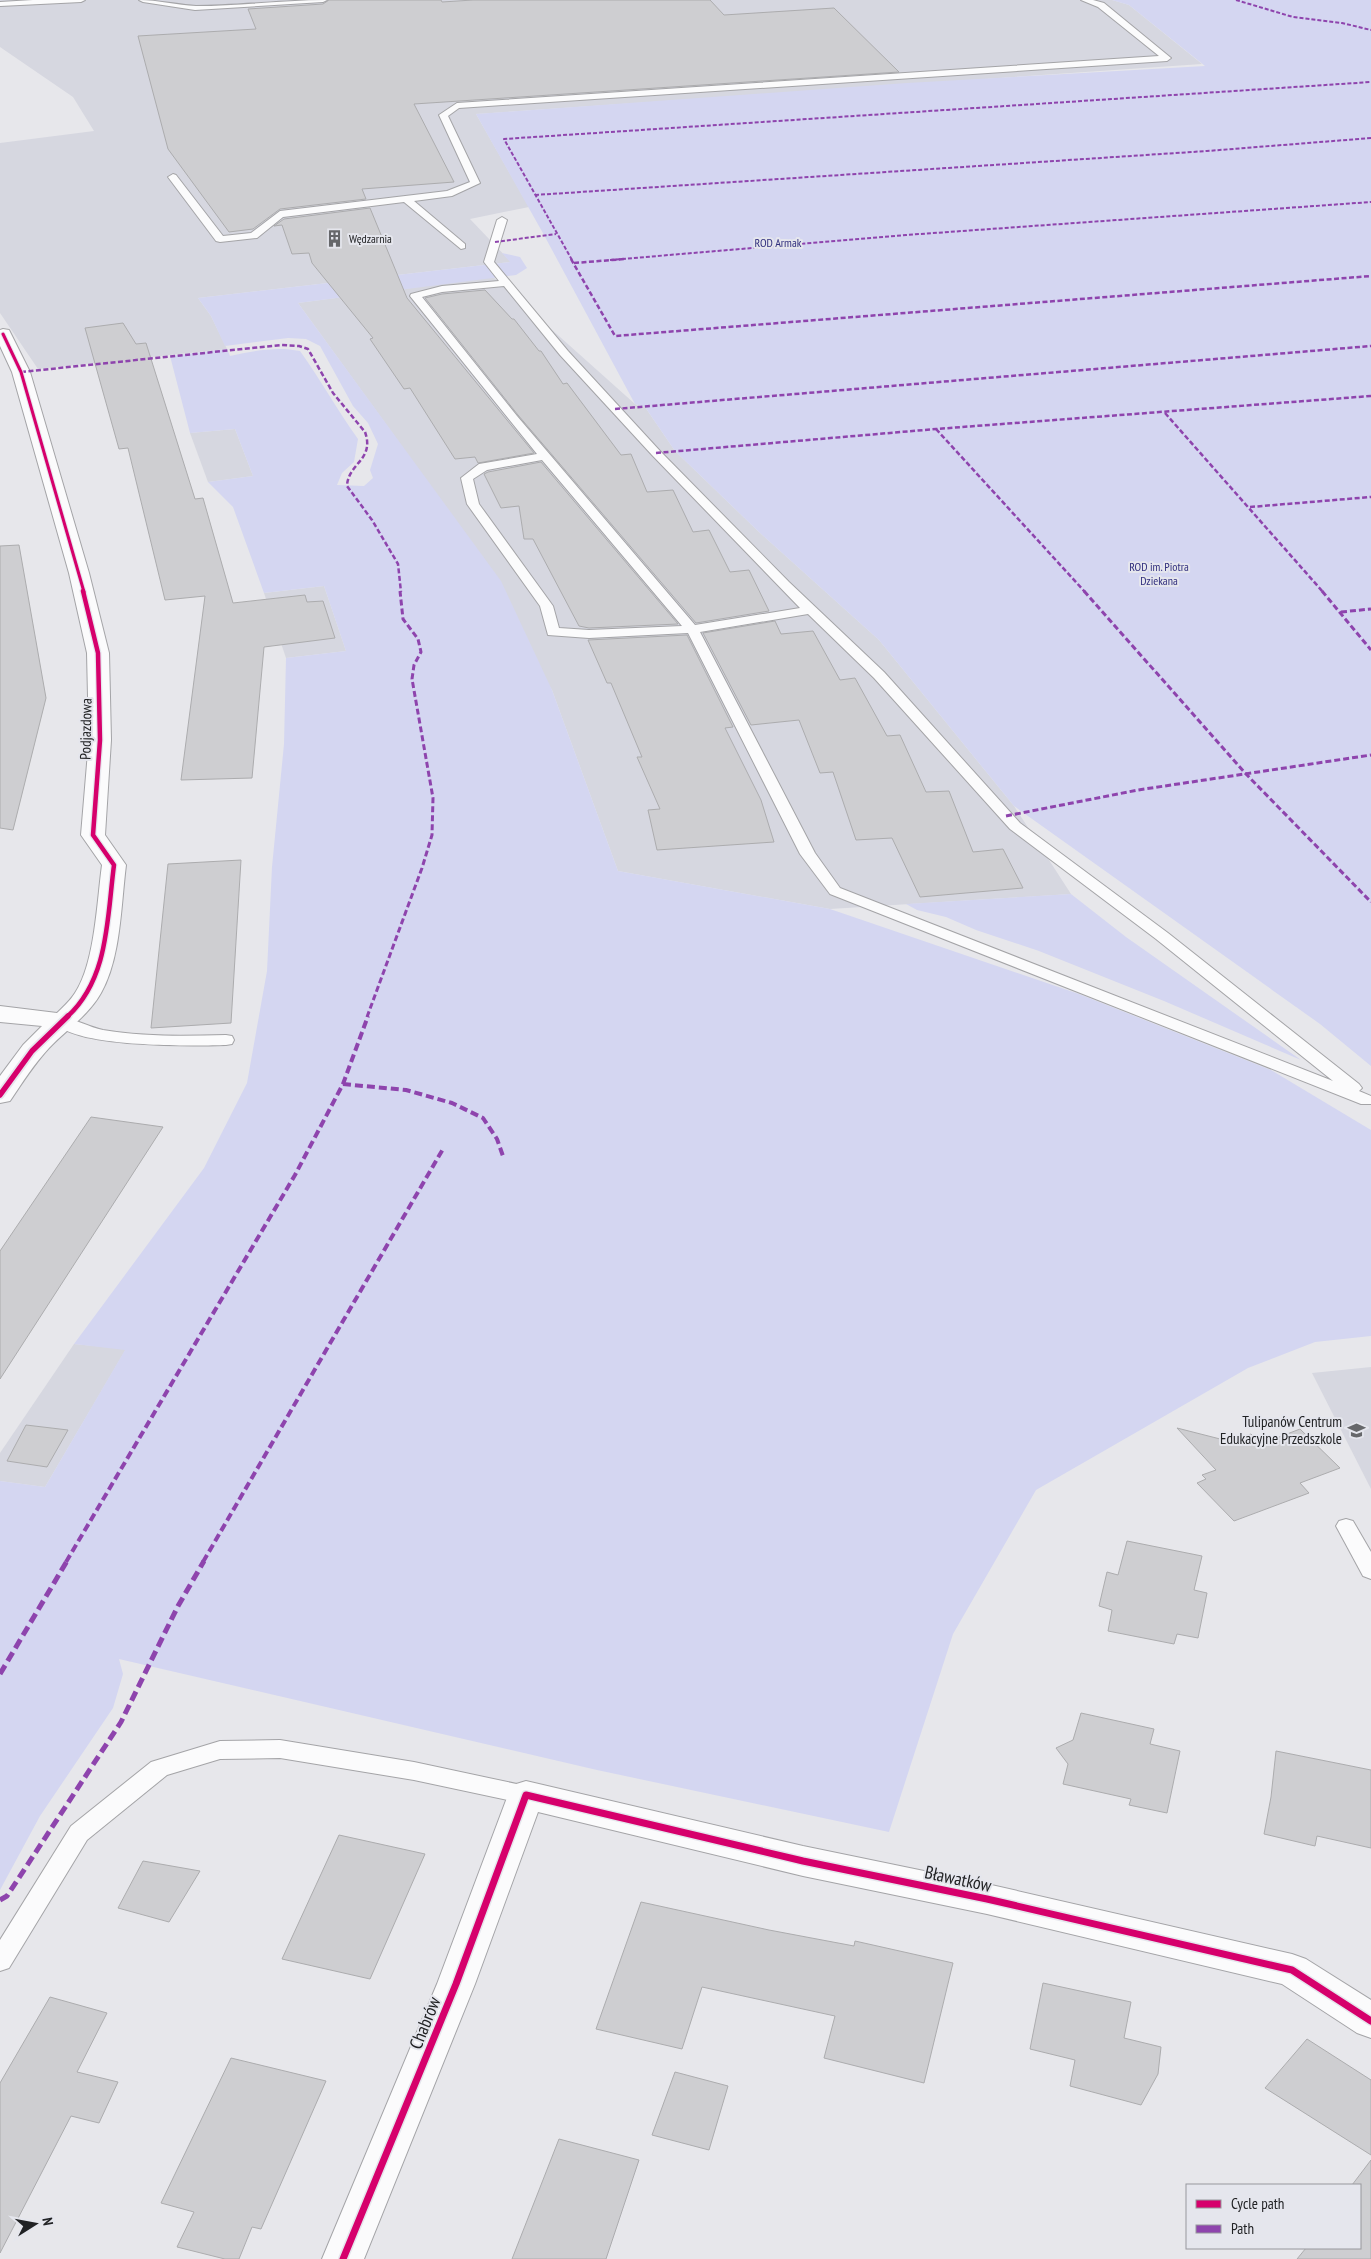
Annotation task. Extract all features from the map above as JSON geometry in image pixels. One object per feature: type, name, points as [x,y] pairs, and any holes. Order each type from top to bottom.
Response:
[{"type":"street","name":"Podjazdowa","points":[[0,1095],[29,1054],[63,1022],[89,992],[98,972],[114,865],[93,835],[100,740],[98,653],[79,573],[21,372],[1,333]]},
{"type":"street","points":[[0,1014],[36,1016],[63,1022]]},
{"type":"street","name":"Bławatków","points":[[526,1795],[803,1861],[987,1899],[1292,1970],[1371,2021]]},
{"type":"street","name":"Chabrów","points":[[343,2259],[456,1984],[526,1795]]},
{"type":"lane","points":[[0,4],[81,0]]},
{"type":"lane","points":[[143,0],[194,8],[323,0]]},
{"type":"lane","points":[[173,177],[220,239],[254,236],[280,214],[449,194],[475,182],[443,115],[457,106],[1168,58],[1100,6],[1085,0]]},
{"type":"lane","points":[[406,199],[460,246]]},
{"type":"lane","points":[[502,220],[489,262],[564,353],[656,453],[811,610],[879,675],[1015,826],[1162,936],[1369,1101]]},
{"type":"lane","points":[[506,283],[442,289],[415,296],[545,456],[692,629],[808,854],[835,891],[1369,1101]]},
{"type":"lane","points":[[545,456],[483,467],[467,478],[472,504],[546,606],[553,632],[588,634],[692,629],[811,610]]},
{"type":"lane","points":[[63,1022],[80,1030],[102,1036],[190,1041],[226,1040]]},
{"type":"lane","points":[[1346,1526],[1371,1571]]},
{"type":"lane","points":[[0,1961],[79,1833],[160,1768],[220,1750],[280,1749],[414,1771],[526,1795]]},
{"type":"shaded area","points":[[0,0],[1112,0],[1129,5],[1202,64],[476,114],[529,207],[470,219],[511,262],[198,298],[211,316],[227,349],[38,369],[0,313],[0,143],[94,131],[73,97],[0,47]]},
{"type":"shaded area","points":[[493,277],[635,404],[645,407],[675,451],[759,532],[879,640],[1014,806],[1071,894],[830,909],[618,871],[552,690],[396,438],[298,303]]},
{"type":"shaded area","points":[[235,429],[253,476],[208,482],[190,433]]},
{"type":"shaded area","points":[[324,586],[346,651],[286,658],[264,593]]},
{"type":"shaded area","points":[[74,1344],[126,1349],[45,1487],[0,1481],[0,1453]]},
{"type":"shaded area","name":"Tulipanów Centrum Edukacyjne Przedszkole","points":[[1371,1367],[1371,1489],[1312,1373]]},
{"type":"green space","points":[[1112,0],[1371,0],[1371,1066],[1320,1024],[1014,806],[879,640],[759,532],[675,451],[645,407],[635,404],[476,114],[907,83],[1205,66],[1129,5]]},
{"type":"green space","points":[[502,253],[520,257],[527,268],[516,275],[298,303],[501,581],[552,690],[618,871],[830,909],[1079,994],[1271,1070],[1371,1130],[1371,1336],[1315,1342],[1248,1368],[1036,1490],[953,1634],[889,1832],[597,1770],[119,1659],[123,1674],[113,1708],[40,1816],[0,1890],[0,1481],[45,1487],[125,1350],[74,1344],[204,1168],[247,1083],[267,971],[272,867],[284,744],[286,658],[346,651],[324,586],[264,593],[233,507],[208,482],[253,476],[235,429],[190,433],[170,356],[227,349],[230,356],[273,349],[300,351],[358,439],[354,462],[342,473],[337,485],[364,486],[373,478],[370,470],[378,444],[368,423],[353,406],[320,346],[306,339],[288,338],[225,346],[211,316],[198,298],[510,262]]},
{"type":"green space","points":[[1071,894],[1126,937],[1301,1060],[1164,1001],[1039,951],[976,930],[946,917],[917,910],[906,904]]},
{"type":"building","points":[[329,0],[441,0],[442,2],[473,0],[710,0],[724,15],[834,8],[899,72],[414,104],[454,182],[362,189],[366,199],[280,209],[253,229],[229,232],[168,149],[138,36],[256,29],[248,9],[323,4]]},
{"type":"building","points":[[370,208],[407,298],[534,453],[478,463],[475,457],[455,459],[410,388],[404,389],[370,339],[373,338],[312,263],[309,253],[292,254],[282,225],[274,226],[284,219]]},
{"type":"building","points":[[485,290],[514,319],[539,351],[541,351],[563,384],[567,383],[621,455],[631,454],[647,492],[673,490],[693,532],[709,530],[730,572],[749,570],[769,611],[696,623],[518,415],[425,298],[442,294]]},
{"type":"building","points":[[123,323],[136,344],[146,343],[195,499],[203,498],[233,603],[305,595],[307,602],[323,601],[335,638],[264,647],[252,778],[181,780],[205,596],[165,600],[128,448],[119,449],[85,328]]},
{"type":"building","points":[[541,462],[678,624],[589,628],[579,626],[533,539],[524,539],[519,506],[501,508],[484,474]]},
{"type":"building","points":[[19,545],[46,698],[13,830],[0,828],[0,546]]},
{"type":"building","points":[[775,621],[781,634],[813,631],[840,680],[855,678],[887,736],[900,735],[926,792],[949,791],[973,852],[1003,849],[1023,888],[920,897],[892,838],[856,840],[833,772],[820,773],[799,720],[751,725],[703,633]]},
{"type":"building","points":[[687,635],[733,727],[725,728],[761,800],[774,842],[657,850],[648,810],[660,809],[637,757],[642,757],[611,683],[607,683],[588,640]]},
{"type":"building","points":[[241,860],[231,1023],[151,1028],[168,864]]},
{"type":"building","points":[[91,1117],[163,1127],[0,1379],[0,1251]]},
{"type":"building","points":[[26,1425],[68,1430],[47,1467],[7,1461]]},
{"type":"building","points":[[1177,1428],[1228,1441],[1251,1434],[1261,1444],[1300,1429],[1340,1468],[1300,1483],[1309,1493],[1234,1521],[1197,1483],[1206,1479],[1202,1475],[1216,1470]]},
{"type":"building","points":[[1127,1541],[1202,1556],[1194,1590],[1207,1593],[1198,1638],[1177,1634],[1174,1644],[1108,1631],[1112,1610],[1099,1606],[1107,1572],[1118,1575]]},
{"type":"building","points":[[1081,1713],[1154,1729],[1150,1744],[1180,1751],[1167,1813],[1129,1805],[1131,1799],[1063,1784],[1068,1764],[1056,1748],[1073,1740]]},
{"type":"building","points":[[1276,1751],[1371,1770],[1371,1848],[1317,1836],[1315,1846],[1264,1834],[1271,1797]]},
{"type":"building","points":[[339,1835],[425,1854],[370,1979],[282,1959]]},
{"type":"building","points":[[143,1861],[200,1871],[169,1922],[118,1908]]},
{"type":"building","points":[[641,1902],[769,1930],[854,1946],[855,1941],[953,1963],[924,2083],[824,2058],[835,2016],[702,1987],[682,2049],[596,2029]]},
{"type":"building","points":[[1043,1983],[1131,2002],[1124,2038],[1161,2047],[1158,2074],[1141,2105],[1070,2086],[1075,2060],[1030,2049]]},
{"type":"building","points":[[50,1997],[107,2013],[77,2072],[118,2082],[99,2123],[71,2116],[0,2253],[0,2083]]},
{"type":"building","points":[[1307,2039],[1371,2080],[1371,2155],[1265,2088]]},
{"type":"building","points":[[231,2058],[326,2081],[261,2229],[252,2227],[239,2259],[225,2259],[177,2247],[194,2212],[161,2203]]},
{"type":"building","points":[[675,2072],[728,2086],[709,2150],[652,2135]]},
{"type":"building","points":[[559,2139],[639,2160],[606,2259],[512,2259]]},
{"type":"building","points":[[1371,2160],[1371,2259],[1297,2259],[1305,2249],[1361,2249],[1361,2184],[1353,2184]]},
{"type":"marked path","points":[[1236,0],[1293,17],[1342,23],[1371,30]]},
{"type":"marked path","points":[[1371,82],[504,139],[615,336],[1371,276]]},
{"type":"marked path","points":[[535,195],[1207,151],[1371,138]]},
{"type":"marked path","points":[[574,263],[906,235],[1371,202]]},
{"type":"marked path","points":[[495,242],[556,234]]},
{"type":"marked path","points":[[0,1674],[295,1175],[343,1084],[422,868],[432,835],[433,798],[412,679],[414,665],[421,652],[418,639],[403,619],[398,564],[372,520],[347,486],[349,476],[366,453],[368,439],[361,425],[337,399],[308,349],[299,346],[281,345],[21,372]]},
{"type":"marked path","points":[[615,409],[1371,346]]},
{"type":"marked path","points":[[656,453],[936,429],[1371,396]]},
{"type":"marked path","points":[[1165,413],[1296,560],[1371,650]]},
{"type":"marked path","points":[[936,429],[1099,607],[1246,774],[1371,902]]},
{"type":"marked path","points":[[1250,507],[1371,497]]},
{"type":"marked path","points":[[1341,612],[1371,609]]},
{"type":"marked path","points":[[1006,816],[1138,790],[1371,755]]},
{"type":"marked path","points":[[343,1084],[406,1090],[452,1103],[483,1118],[497,1139],[504,1159]]},
{"type":"marked path","points":[[0,1900],[7,1896],[121,1722],[178,1606],[443,1149]]},
{"type":"cycle path","points":[[0,1095],[32,1051],[74,1011],[89,992],[103,948],[114,865],[93,835],[100,740],[98,653],[79,573],[21,372],[3,334]]},
{"type":"cycle path","points":[[343,2259],[456,1984],[526,1795],[803,1861],[987,1899],[1292,1970],[1371,2021]]},
{"type":"place","name":"Wędzarnia","points":[[335,239]]},
{"type":"place","name":"Tulipanów Centrum Edukacyjne Przedszkole","points":[[1356,1431]]},
{"type":"park label","name":"ROD Armak","points":[[778,243]]},
{"type":"park label","name":"ROD im. Piotra Dziekana","points":[[1159,574]]}]
